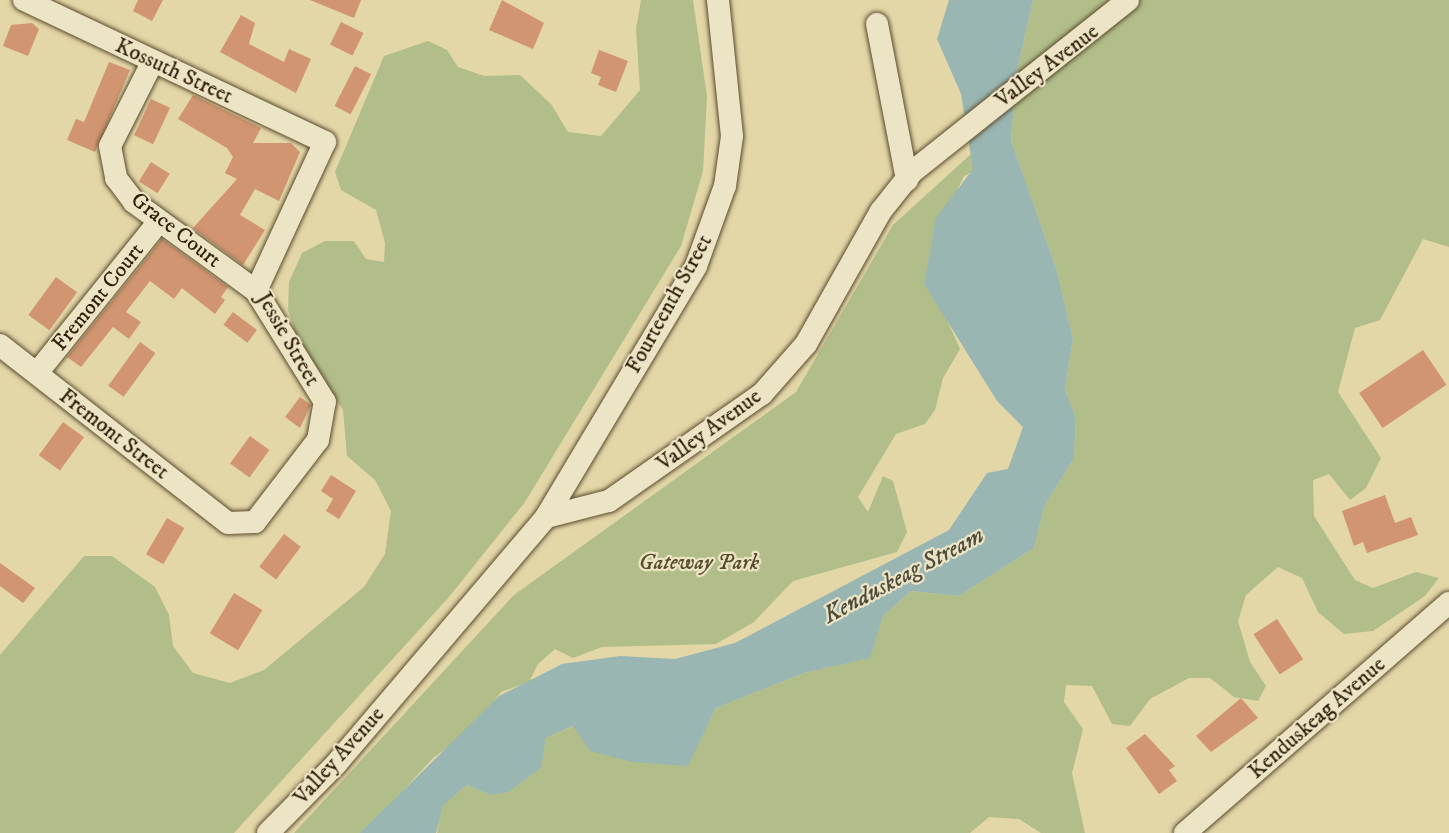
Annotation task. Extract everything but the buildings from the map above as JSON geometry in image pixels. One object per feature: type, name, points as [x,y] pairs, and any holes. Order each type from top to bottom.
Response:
[{"type":"street","name":"Kossuth Street","points":[[24,0],[325,142]]},
{"type":"street","name":"Fourteenth Street","points":[[546,518],[696,266],[712,227],[725,186],[732,136],[718,0]]},
{"type":"street","name":"Valley Avenue","points":[[268,833],[336,764],[546,518],[609,501],[762,394],[806,344],[881,211],[907,180],[942,144],[1046,67],[1128,0]]},
{"type":"street","points":[[877,24],[907,180]]},
{"type":"street","name":"Grace Court","points":[[153,61],[110,146],[116,178],[134,202],[256,291]]},
{"type":"street","name":"Jessie Street","points":[[228,523],[255,522],[318,440],[325,402],[256,291],[325,142]]},
{"type":"street","name":"Fremont Court","points":[[37,373],[159,221]]},
{"type":"street","name":"Fremont Street","points":[[0,345],[228,523]]},
{"type":"street","name":"Kenduskeag Avenue","points":[[1185,833],[1449,603]]},
{"type":"green space","points":[[641,0],[693,0],[707,96],[703,171],[681,246],[525,502],[449,597],[234,833],[0,833],[0,655],[84,556],[112,556],[155,587],[169,615],[173,646],[193,673],[230,683],[264,670],[364,587],[385,554],[391,511],[375,480],[347,456],[343,410],[299,343],[288,310],[289,282],[302,253],[325,241],[354,241],[366,259],[384,262],[385,243],[376,210],[341,190],[335,172],[384,56],[428,41],[447,50],[458,67],[484,76],[520,75],[551,104],[568,132],[601,136],[640,90],[636,29]]},
{"type":"green space","points":[[1033,0],[1449,0],[1449,247],[1423,239],[1380,320],[1355,328],[1338,392],[1381,458],[1366,488],[1350,500],[1329,474],[1313,480],[1314,516],[1355,580],[1373,588],[1416,572],[1439,578],[1425,596],[1373,631],[1344,634],[1318,612],[1302,578],[1278,567],[1246,595],[1238,621],[1250,662],[1266,686],[1258,701],[1234,697],[1210,678],[1189,678],[1150,699],[1130,726],[1112,724],[1092,686],[1066,685],[1064,702],[1083,729],[1072,773],[1085,833],[1041,833],[1019,819],[989,817],[970,833],[437,833],[442,805],[467,785],[490,795],[541,768],[546,738],[574,726],[687,766],[716,708],[804,673],[869,658],[883,616],[911,591],[959,596],[1034,548],[1044,507],[1074,458],[1076,418],[1065,389],[1073,339],[1057,271],[1011,140],[1017,71]]},
{"type":"green space","name":"Gateway Park","points":[[971,154],[976,170],[964,176],[932,243],[926,273],[960,349],[943,378],[935,410],[925,424],[896,434],[858,497],[868,512],[883,476],[893,481],[907,532],[897,552],[793,581],[754,622],[716,644],[602,647],[573,658],[555,649],[538,664],[529,682],[501,692],[474,728],[433,758],[364,833],[294,833],[514,595],[796,392],[893,225]]},
{"type":"water","name":"Kenduskeag Stream","points":[[949,0],[1033,0],[1017,71],[1011,140],[1057,271],[1073,339],[1065,389],[1076,418],[1074,458],[1044,507],[1034,548],[959,596],[911,591],[883,616],[870,658],[804,673],[716,708],[688,766],[632,762],[590,751],[573,726],[546,738],[541,768],[508,792],[490,795],[467,785],[443,805],[436,833],[360,833],[499,696],[562,664],[620,656],[675,659],[735,643],[949,530],[987,473],[1008,469],[1023,427],[997,401],[924,284],[936,218],[973,169],[961,94],[937,39]]}]
